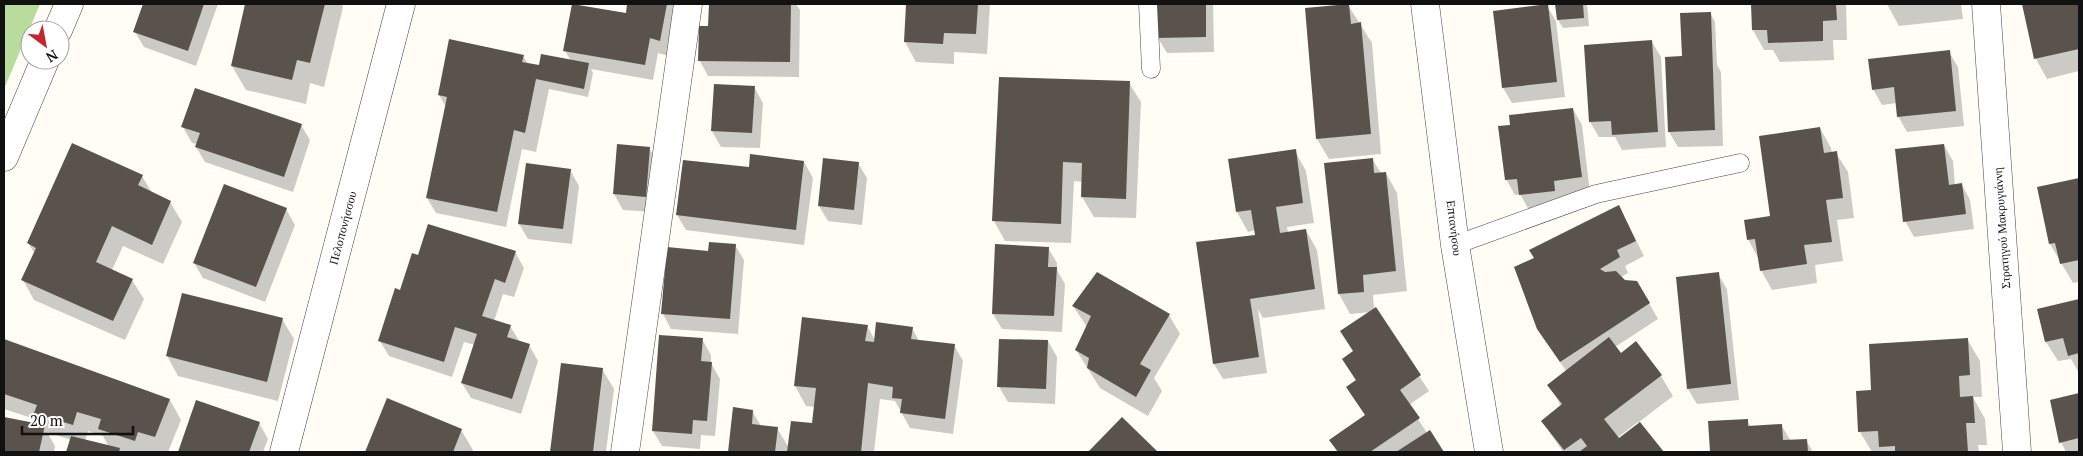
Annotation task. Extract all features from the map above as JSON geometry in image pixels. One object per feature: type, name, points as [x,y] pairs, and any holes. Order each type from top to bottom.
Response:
[{"type":"street","points":[[62,20],[69,4]]},
{"type":"street","name":"Πελοπονήσσου","points":[[284,452],[401,4]]},
{"type":"street","points":[[625,452],[688,4]]},
{"type":"street","name":"Επτανήσου","points":[[1425,4],[1455,245],[1489,452]]},
{"type":"street","name":"Στρατηγού Μακρυγιάννη","points":[[1986,4],[2017,452]]},
{"type":"street","points":[[4,157],[41,70]]},
{"type":"lane","points":[[1148,4],[1151,69]]},
{"type":"lane","points":[[1455,245],[1596,194],[1740,163]]},
{"type":"green space","points":[[4,4],[40,4],[33,20],[20,20],[20,51],[4,89]]},
{"type":"building","points":[[143,4],[204,4],[188,51],[133,32]]},
{"type":"building","points":[[245,4],[325,4],[310,63],[297,60],[292,80],[231,66]]},
{"type":"building","points":[[572,4],[626,13],[627,4],[667,4],[660,41],[650,38],[645,65],[563,51]]},
{"type":"building","points":[[709,4],[791,4],[790,62],[698,61],[699,26],[708,26]]},
{"type":"building","points":[[906,4],[978,4],[976,34],[944,33],[943,44],[904,42]]},
{"type":"building","points":[[1156,4],[1206,4],[1206,37],[1157,38]]},
{"type":"building","points":[[1349,4],[1351,24],[1361,22],[1371,134],[1316,139],[1305,8]]},
{"type":"building","points":[[1548,4],[1557,82],[1502,88],[1493,11]]},
{"type":"building","points":[[1555,4],[1583,4],[1584,18],[1557,20]]},
{"type":"building","points":[[1751,4],[1836,4],[1837,20],[1823,21],[1823,41],[1768,43],[1767,30],[1752,30]]},
{"type":"building","points":[[2022,4],[2079,4],[2079,49],[2034,59]]},
{"type":"building","points":[[1711,12],[1715,130],[1668,132],[1665,57],[1682,56],[1680,13]]},
{"type":"building","points":[[449,39],[524,55],[522,62],[539,65],[541,54],[589,63],[584,89],[536,79],[525,133],[514,130],[497,212],[426,198],[447,97],[438,95]]},
{"type":"building","points":[[1652,40],[1658,132],[1612,135],[1611,121],[1589,122],[1584,45]]},
{"type":"building","points":[[1950,50],[1956,111],[1897,117],[1894,87],[1872,90],[1868,59]]},
{"type":"building","points":[[999,77],[1130,81],[1126,199],[1081,197],[1082,163],[1063,162],[1061,224],[992,221]]},
{"type":"building","points":[[714,84],[755,86],[752,133],[711,131]]},
{"type":"building","points":[[195,88],[302,124],[284,177],[195,147],[200,133],[181,127]]},
{"type":"building","points":[[1573,108],[1582,177],[1554,181],[1555,191],[1519,195],[1517,179],[1505,180],[1498,126],[1510,125],[1509,115]]},
{"type":"building","points":[[1820,127],[1824,153],[1837,151],[1843,198],[1826,200],[1832,242],[1804,245],[1807,264],[1760,271],[1755,239],[1747,240],[1744,220],[1770,216],[1759,136]]},
{"type":"building","points":[[72,143],[143,175],[138,185],[171,201],[152,245],[112,226],[96,262],[133,279],[113,321],[21,280],[36,248],[27,243]]},
{"type":"building","points":[[617,144],[650,147],[646,197],[613,194]]},
{"type":"building","points":[[1944,144],[1949,185],[1962,183],[1966,214],[1903,222],[1895,149]]},
{"type":"building","points":[[1296,149],[1303,203],[1276,207],[1280,233],[1306,229],[1315,289],[1250,299],[1259,357],[1213,364],[1196,242],[1255,235],[1251,210],[1236,212],[1228,159]]},
{"type":"building","points":[[750,154],[804,161],[796,230],[676,215],[683,160],[749,167]]},
{"type":"building","points":[[823,158],[859,162],[854,210],[818,206]]},
{"type":"building","points":[[1373,158],[1374,173],[1386,172],[1396,271],[1363,275],[1364,292],[1338,294],[1324,163]]},
{"type":"building","points":[[526,163],[571,169],[563,229],[518,224]]},
{"type":"building","points":[[2079,178],[2079,260],[2060,264],[2055,243],[2049,244],[2037,187]]},
{"type":"building","points":[[224,184],[287,208],[256,287],[193,263]]},
{"type":"building","points":[[1619,205],[1636,241],[1617,250],[1620,257],[1600,269],[1605,272],[1616,271],[1625,280],[1637,281],[1650,303],[1560,362],[1537,329],[1514,267],[1534,258],[1529,250]]},
{"type":"building","points":[[428,224],[516,251],[505,283],[495,279],[482,316],[511,325],[507,337],[530,344],[512,399],[461,383],[477,334],[455,327],[444,362],[378,341],[395,288],[400,290],[412,253],[418,255]]},
{"type":"building","points":[[709,242],[736,244],[730,319],[661,314],[667,247],[708,251]]},
{"type":"building","points":[[995,244],[1049,247],[1048,267],[1057,267],[1054,316],[992,314]]},
{"type":"building","points":[[1097,272],[1170,314],[1140,364],[1151,370],[1136,397],[1087,368],[1089,358],[1075,350],[1091,316],[1072,306]]},
{"type":"building","points":[[1719,272],[1731,384],[1687,389],[1676,277]]},
{"type":"building","points":[[182,293],[283,318],[267,382],[166,356]]},
{"type":"building","points":[[2079,299],[2079,353],[2068,356],[2063,338],[2045,342],[2037,309]]},
{"type":"building","points":[[1376,307],[1421,375],[1400,390],[1420,418],[1370,452],[1338,452],[1329,440],[1365,415],[1346,387],[1356,380],[1342,359],[1353,351],[1340,331]]},
{"type":"building","points":[[802,317],[868,325],[865,341],[874,342],[876,322],[913,327],[911,339],[955,344],[945,419],[900,413],[902,399],[892,398],[893,387],[868,383],[861,452],[787,452],[791,421],[812,423],[816,388],[794,386]]},
{"type":"building","points":[[659,335],[703,338],[701,361],[712,362],[707,421],[693,420],[692,434],[652,431]]},
{"type":"building","points":[[1609,337],[1621,353],[1636,341],[1662,375],[1604,419],[1619,438],[1640,422],[1664,452],[1579,452],[1587,446],[1581,438],[1564,450],[1541,421],[1562,404],[1547,385]]},
{"type":"building","points":[[1968,338],[1970,375],[1959,376],[1960,397],[1973,396],[1975,423],[1966,423],[1968,452],[1895,452],[1895,446],[1879,447],[1878,431],[1858,432],[1856,391],[1871,390],[1869,344]]},
{"type":"building","points":[[4,339],[170,399],[155,437],[138,432],[135,441],[98,429],[101,419],[77,412],[73,425],[34,413],[37,405],[4,394]]},
{"type":"building","points":[[999,339],[1048,340],[1046,389],[997,387]]},
{"type":"building","points":[[561,363],[603,368],[593,452],[550,452]]},
{"type":"building","points":[[2079,393],[2079,438],[2059,443],[2050,400]]},
{"type":"building","points":[[387,398],[462,429],[453,452],[365,452]]},
{"type":"building","points":[[196,400],[260,422],[249,452],[178,452]]},
{"type":"building","points":[[733,407],[753,410],[752,424],[778,427],[775,452],[728,452]]},
{"type":"building","points":[[4,417],[45,425],[39,452],[4,452]]},
{"type":"building","points":[[1122,417],[1158,452],[1088,452]]},
{"type":"building","points":[[1748,419],[1748,426],[1782,424],[1783,440],[1807,439],[1808,452],[1710,452],[1708,421]]},
{"type":"building","points":[[1430,430],[1444,452],[1396,452]]},
{"type":"building","points":[[71,436],[120,448],[119,452],[66,452]]}]
